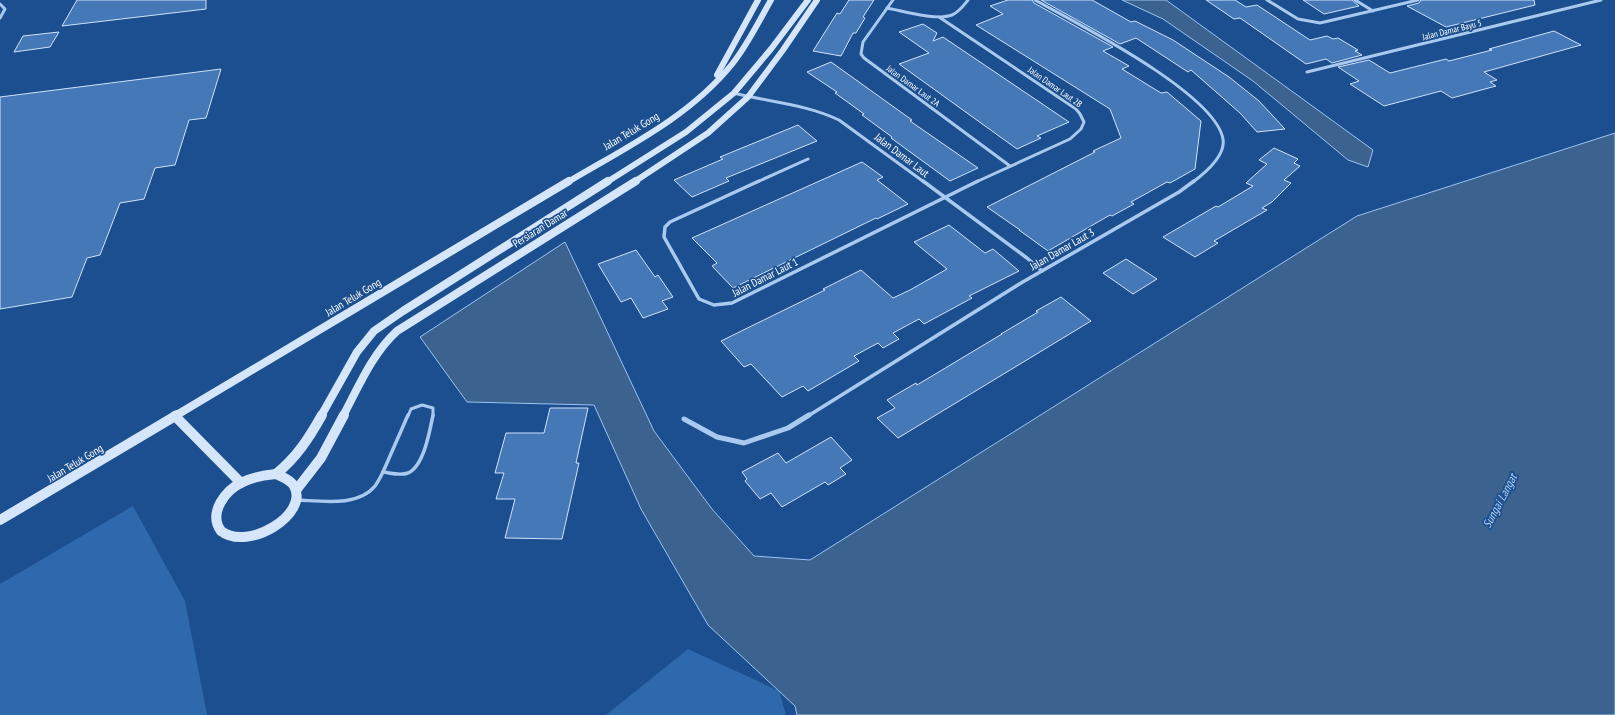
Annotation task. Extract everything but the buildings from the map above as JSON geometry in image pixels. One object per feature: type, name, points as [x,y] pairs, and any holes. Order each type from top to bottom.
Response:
[{"type":"street","name":"Jalan Teluk Gong","points":[[712,85],[758,0]]},
{"type":"street","name":"Jalan Teluk Gong","points":[[0,520],[662,126],[697,100],[734,62],[771,0]]},
{"type":"street","name":"Persiaran Damar","points":[[276,474],[290,463],[300,452],[357,352],[374,331],[403,311],[686,132],[734,93],[772,49],[808,0]]},
{"type":"street","name":"Persiaran Damar","points":[[297,490],[321,458],[376,354],[384,342],[397,330],[668,160],[708,133],[748,97],[783,50],[817,0]]},
{"type":"street","name":"Jalan Damar Laut 2A","points":[[893,0],[863,42],[861,54],[864,58],[1010,166]]},
{"type":"street","points":[[887,8],[939,17],[954,15],[968,0]]},
{"type":"street","name":"Jalan Damar Laut 3","points":[[684,419],[717,437],[744,444],[788,428],[1042,271],[1179,192],[1200,177],[1212,164],[1219,154],[1223,140],[1222,130],[1217,121],[1187,92],[1155,69],[1035,0]]},
{"type":"street","points":[[1267,0],[1298,18],[1313,23],[1326,22],[1418,0]]},
{"type":"street","points":[[1355,0],[1373,11]]},
{"type":"street","name":"Jalan Damar Bayu 5","points":[[1307,72],[1601,0]]},
{"type":"street","points":[[0,4],[5,9],[0,18]]},
{"type":"street","name":"Jalan Damar Laut 2B","points":[[939,17],[1063,100],[1082,115],[1084,123],[1081,130],[1070,139],[944,197]]},
{"type":"street","name":"Jalan Damar Laut","points":[[734,93],[748,97],[805,106],[824,112],[859,134],[1027,258],[1042,271]]},
{"type":"street","name":"Jalan Damar Laut 1","points":[[808,159],[670,222],[665,227],[664,237],[699,299],[714,305],[732,303],[944,197]]},
{"type":"street","points":[[175,416],[241,483]]},
{"type":"street","points":[[276,474],[292,481],[297,490],[296,500],[291,511],[283,521],[270,530],[256,536],[242,538],[230,537],[220,532],[216,523],[216,513],[220,502],[229,492],[241,483],[253,478],[276,474]]},
{"type":"lane","points":[[296,500],[335,501],[355,498],[366,493],[375,486],[383,472],[411,409],[419,405],[430,406],[433,408],[434,416],[431,428],[418,464],[413,470],[407,473],[400,474],[383,472]]},
{"type":"shaded area","points":[[133,506],[185,601],[207,715],[0,715],[0,584]]},
{"type":"shaded area","points":[[688,649],[779,691],[786,715],[606,715]]},
{"type":"water","points":[[1122,0],[1166,0],[1373,150],[1368,167],[1348,160],[1253,81],[1163,19]]},
{"type":"water","name":"Sungai Langat","points":[[1615,133],[1615,715],[797,715],[795,706],[708,625],[641,509],[594,405],[467,402],[420,337],[565,242],[654,431],[712,509],[754,556],[810,560],[1357,216]]}]
